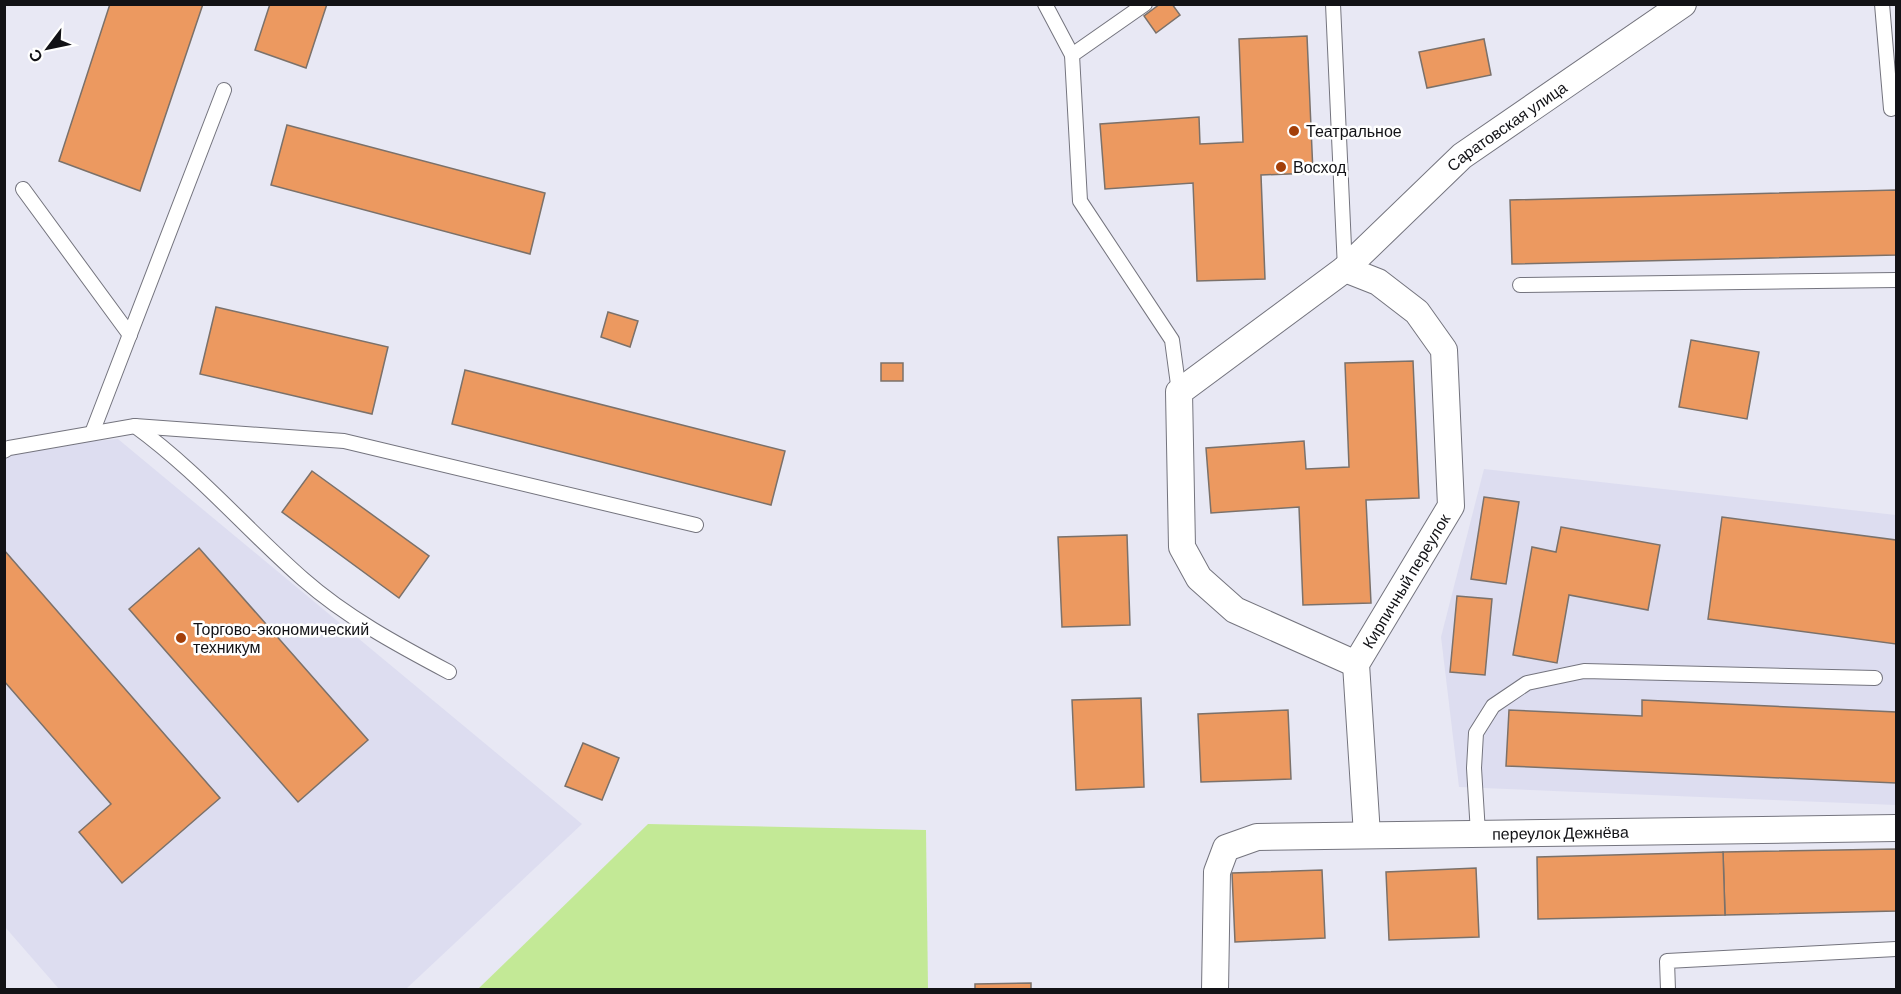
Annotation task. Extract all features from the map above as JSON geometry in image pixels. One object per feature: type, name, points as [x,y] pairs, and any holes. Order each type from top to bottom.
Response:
[{"type":"street","name":"Саратовская улица","points":[[1179,392],[1345,269],[1462,156],[1683,4]]},
{"type":"street","name":"Кирпичный переулок","points":[[1345,269],[1378,282],[1417,312],[1444,350],[1451,506],[1356,664],[1367,835]]},
{"type":"street","points":[[1179,392],[1182,547],[1199,578],[1235,610],[1356,664]]},
{"type":"street","name":"переулок Дежнёва","points":[[1215,990],[1217,872],[1226,848],[1257,837],[1896,828]]},
{"type":"lane","points":[[1045,4],[1072,55],[1080,201],[1172,340],[1179,392]]},
{"type":"lane","points":[[1072,55],[1145,4]]},
{"type":"lane","points":[[1333,4],[1345,269]]},
{"type":"lane","points":[[1882,4],[1891,109]]},
{"type":"lane","points":[[92,433],[224,90]]},
{"type":"lane","points":[[23,189],[130,335]]},
{"type":"lane","points":[[1520,285],[1896,280]]},
{"type":"lane","points":[[135,426],[164,447],[194,474],[304,580],[367,626],[449,672]]},
{"type":"lane","points":[[4,451],[9,448],[135,426],[344,441],[696,525]]},
{"type":"lane","points":[[1478,833],[1474,768],[1476,733],[1493,706],[1527,683],[1584,671],[1875,678]]},
{"type":"lane","points":[[1668,990],[1667,961],[1896,949]]},
{"type":"shaded area","name":"Торгово-экономический техникум","points":[[118,439],[582,824],[406,989],[59,989],[5,927],[4,451],[9,448]]},
{"type":"shaded area","points":[[1484,469],[1896,515],[1896,805],[1459,787],[1441,637]]},
{"type":"green space","points":[[648,824],[926,830],[928,989],[478,989]]},
{"type":"building","points":[[110,4],[203,4],[140,191],[59,161]]},
{"type":"building","points":[[270,4],[327,4],[306,68],[255,50]]},
{"type":"building","points":[[1160,4],[1172,4],[1180,15],[1156,33],[1144,16]]},
{"type":"building","points":[[1307,36],[1313,173],[1261,175],[1265,279],[1197,281],[1193,183],[1105,189],[1100,124],[1199,117],[1200,144],[1243,142],[1239,39]]},
{"type":"building","points":[[1484,39],[1491,75],[1427,88],[1419,52]]},
{"type":"building","points":[[287,125],[545,193],[530,254],[271,185]]},
{"type":"building","points":[[1896,190],[1896,255],[1512,264],[1510,200]]},
{"type":"building","points":[[216,307],[388,347],[372,414],[200,374]]},
{"type":"building","points":[[608,312],[638,321],[630,347],[601,337]]},
{"type":"building","points":[[1691,340],[1759,352],[1747,419],[1679,407]]},
{"type":"building","points":[[1413,361],[1419,498],[1366,500],[1371,603],[1303,605],[1299,507],[1211,513],[1206,448],[1304,441],[1306,469],[1349,467],[1345,363]]},
{"type":"building","points":[[881,363],[903,363],[903,381],[881,381]]},
{"type":"building","points":[[465,370],[785,451],[771,505],[452,424]]},
{"type":"building","points":[[312,471],[429,556],[399,598],[282,512]]},
{"type":"building","points":[[1484,497],[1519,502],[1506,584],[1471,579]]},
{"type":"building","points":[[1722,517],[1896,540],[1896,644],[1708,619]]},
{"type":"building","points":[[1561,527],[1660,545],[1648,610],[1569,595],[1557,663],[1513,655],[1532,547],[1556,552]]},
{"type":"building","points":[[1127,535],[1130,625],[1062,627],[1058,537]]},
{"type":"building","points":[[199,548],[368,740],[298,802],[129,609]]},
{"type":"building","points":[[4,550],[220,798],[122,883],[79,832],[111,804],[4,681]]},
{"type":"building","points":[[1457,596],[1492,599],[1485,675],[1450,672]]},
{"type":"building","points":[[1141,698],[1144,787],[1076,790],[1072,700]]},
{"type":"building","points":[[1642,700],[1896,712],[1896,783],[1506,766],[1509,710],[1642,716]]},
{"type":"building","points":[[1288,710],[1291,779],[1201,782],[1198,714]]},
{"type":"building","points":[[583,743],[619,758],[602,800],[565,786]]},
{"type":"building","points":[[1896,849],[1896,911],[1725,915],[1723,852]]},
{"type":"building","points":[[1723,852],[1725,915],[1538,919],[1537,857]]},
{"type":"building","points":[[1476,868],[1479,937],[1389,940],[1386,872]]},
{"type":"building","points":[[1322,870],[1325,938],[1235,942],[1232,873]]},
{"type":"building","points":[[1031,983],[1031,990],[975,990],[975,984]]},
{"type":"place","name":"Театральное","points":[[1294,131]]},
{"type":"place","name":"Восход","points":[[1281,167]]},
{"type":"place","name":"Торгово-экономический техникум","points":[[181,638]]}]
